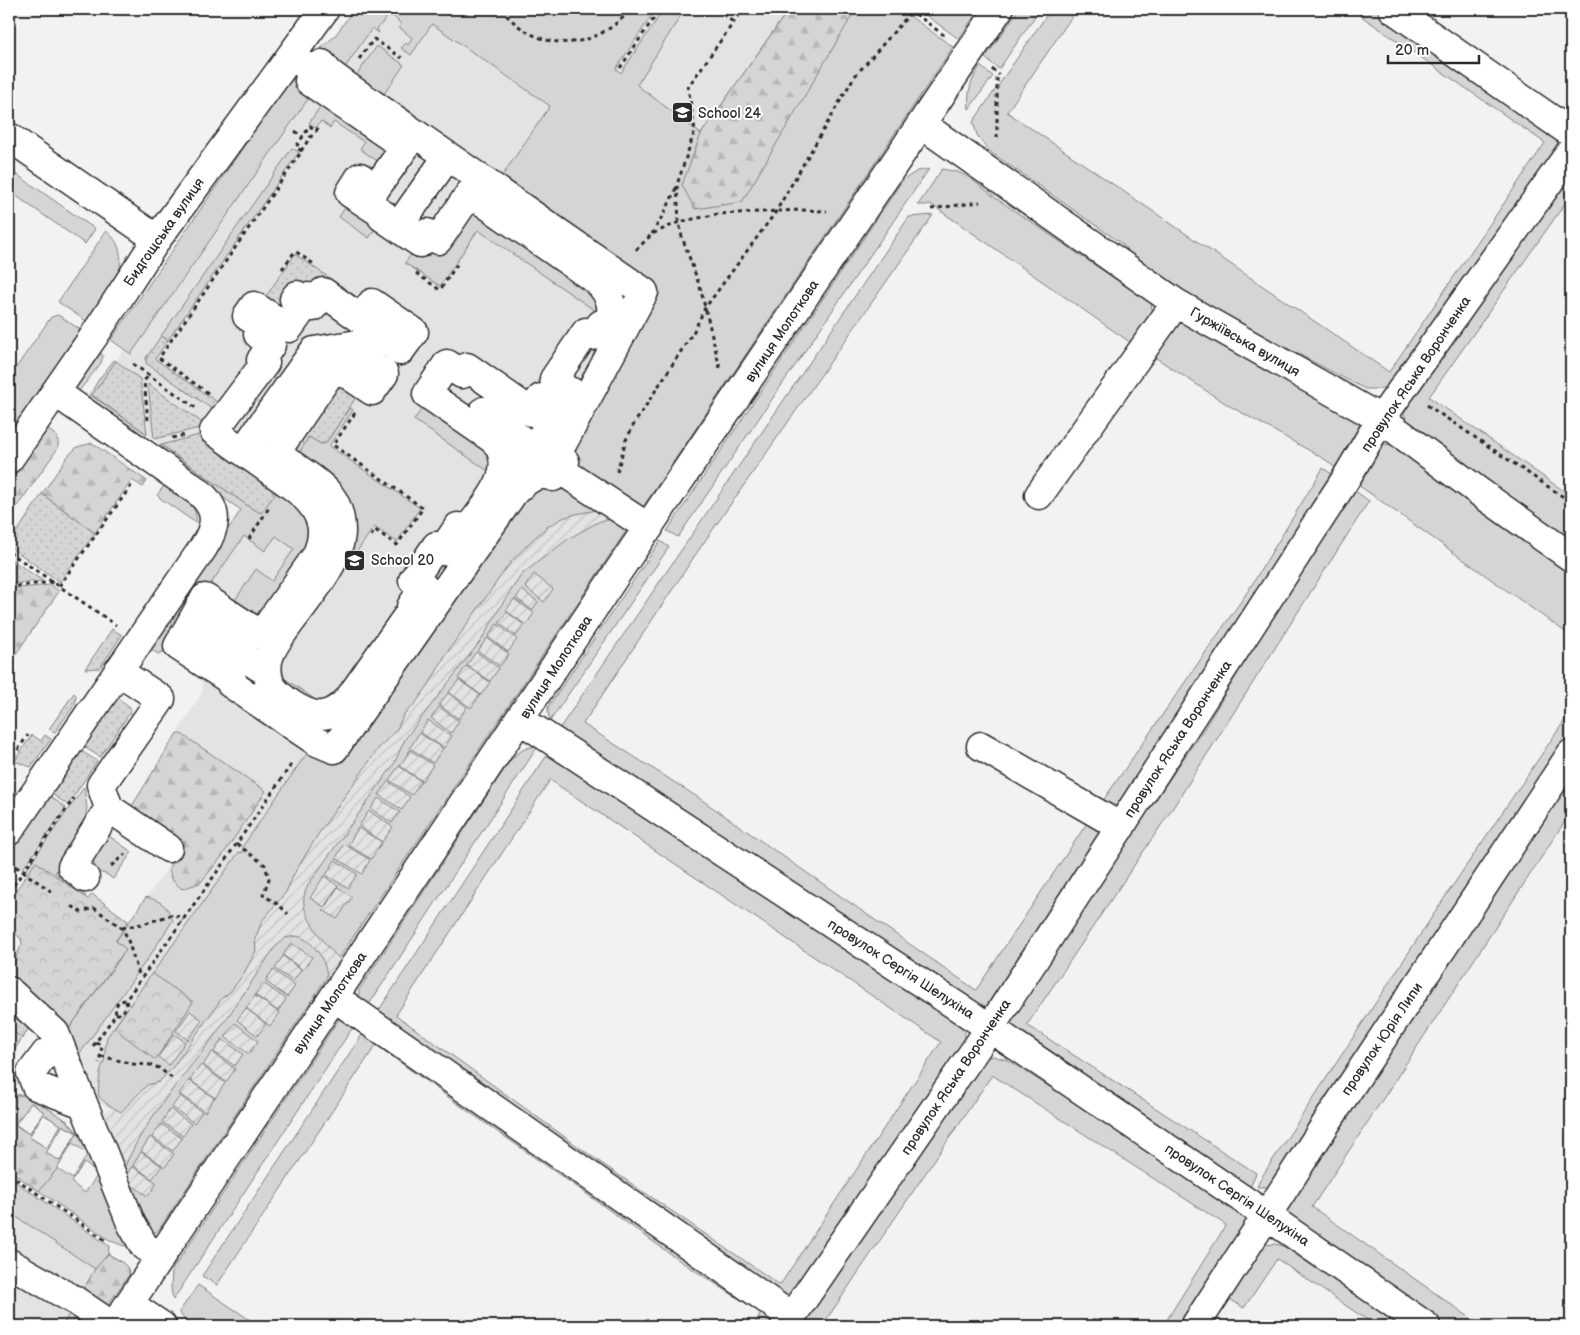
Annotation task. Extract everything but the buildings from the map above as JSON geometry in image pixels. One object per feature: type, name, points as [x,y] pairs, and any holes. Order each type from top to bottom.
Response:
[{"type":"street","name":"Бидгощська вулиця","points":[[9,459],[94,336],[157,239],[325,9]]},
{"type":"street","name":"вулиця Молоткова","points":[[114,1326],[999,9]]},
{"type":"street","points":[[1393,9],[1571,133]]},
{"type":"street","points":[[292,55],[338,90],[600,273],[611,283],[620,301],[620,318],[613,332],[354,705],[337,720],[319,724],[298,719],[272,701],[261,685],[259,667],[263,648],[323,560],[329,544],[331,532],[330,519],[316,494],[248,444],[314,351],[364,342]]},
{"type":"street","points":[[322,64],[329,73],[348,88],[644,292],[558,452],[565,462],[553,477],[544,475],[528,479],[514,492],[334,749],[304,734],[231,684],[233,682],[178,646],[205,598],[260,635],[316,556],[321,543],[320,520],[309,500],[214,431],[265,363],[261,360],[271,345],[258,334],[263,327],[248,316],[254,306],[289,328],[304,307],[294,299],[297,295],[305,301],[308,297],[311,299],[307,303],[313,307],[316,302],[313,299],[314,297],[318,299],[323,292],[361,319],[372,303],[414,332],[400,351],[380,336],[371,348],[363,360],[384,374],[372,391],[335,366],[280,448],[280,454],[284,459],[329,492],[340,518],[341,530],[338,550],[330,565],[281,634],[271,651],[268,661],[270,682],[277,694],[303,712],[320,716],[334,712],[348,700],[413,608],[411,607],[424,588],[413,580],[436,546],[442,551],[458,527],[466,532],[504,475],[505,460],[499,445],[427,394],[447,364],[462,374],[467,367],[531,412],[541,398],[549,404],[562,385],[554,379],[586,332],[592,336],[601,324],[606,328],[611,316],[611,302],[605,289],[597,281],[470,194],[438,240],[427,233],[420,243],[382,217],[384,214],[350,193],[360,177],[376,188],[405,147],[309,81],[315,72],[322,64]]},
{"type":"street","name":"Гуржіївська вулиця","points":[[920,124],[1176,303],[1381,420],[1571,557]]},
{"type":"street","points":[[9,137],[157,239]]},
{"type":"street","name":"провулок Яська Воронченка","points":[[788,1322],[990,1028],[1345,480],[1381,420],[1571,151]]},
{"type":"street","points":[[405,217],[443,163]]},
{"type":"street","points":[[1039,495],[1176,303]]},
{"type":"street","points":[[439,380],[534,448],[559,469],[649,528]]},
{"type":"street","points":[[9,831],[207,542],[214,524],[211,506],[200,493],[55,392]]},
{"type":"street","points":[[200,627],[259,667]]},
{"type":"street","points":[[118,671],[161,699],[101,785],[109,808],[168,848]]},
{"type":"street","name":"провулок Сергія Шелухіна","points":[[521,720],[990,1028],[1426,1326]]},
{"type":"street","points":[[981,746],[1121,827]]},
{"type":"street","name":"провулок Юрія Липи","points":[[1195,1326],[1333,1113],[1571,754]]},
{"type":"street","points":[[97,873],[72,867],[109,808]]},
{"type":"street","points":[[9,991],[55,1033],[131,1224],[144,1246],[161,1257]]},
{"type":"street","points":[[334,998],[788,1322]]},
{"type":"street","points":[[64,1054],[46,1054],[31,1073],[36,1086],[83,1104]]},
{"type":"street","points":[[9,1262],[76,1301],[114,1326]]},
{"type":"street","points":[[129,1304],[162,1326]]},
{"type":"path","points":[[397,9],[400,11],[402,9]]},
{"type":"path","points":[[501,9],[520,28],[541,39],[566,44],[590,37],[610,28],[631,9]]},
{"type":"path","points":[[620,68],[660,9]]},
{"type":"path","points":[[717,9],[733,22]]},
{"type":"path","points":[[608,268],[623,262],[652,234],[668,206],[677,186],[696,130],[688,87],[742,9]]},
{"type":"path","points":[[612,504],[616,497],[617,473],[626,440],[634,424],[694,331],[705,308],[775,212],[854,77],[911,9],[948,38]]},
{"type":"path","points":[[338,90],[374,39],[402,58]]},
{"type":"path","points":[[932,209],[998,199],[996,78]]},
{"type":"path","points":[[295,131],[303,137]]},
{"type":"path","points":[[301,150],[311,136],[314,138]]},
{"type":"path","points":[[677,186],[679,222],[682,237],[700,288],[730,408]]},
{"type":"path","points":[[652,234],[679,222],[718,214],[801,210],[841,212],[856,221]]},
{"type":"path","points":[[133,364],[200,411]]},
{"type":"path","points":[[149,375],[144,381],[149,427]]},
{"type":"path","points":[[1404,389],[1571,502]]},
{"type":"path","points":[[166,440],[193,433]]},
{"type":"path","points":[[59,586],[132,482],[138,486]]},
{"type":"path","points":[[9,552],[120,628]]},
{"type":"path","points":[[9,587],[53,582]]},
{"type":"path","points":[[116,1014],[121,1014],[127,1006],[126,1000],[237,844],[319,724]]},
{"type":"path","points":[[11,769],[14,765],[10,760],[28,735]]},
{"type":"path","points":[[9,892],[79,792]]},
{"type":"path","points":[[237,844],[265,865],[269,879],[263,894],[288,914]]},
{"type":"path","points":[[97,873],[129,850]]},
{"type":"path","points":[[9,862],[56,895]]},
{"type":"path","points":[[64,900],[81,912],[94,908],[122,928],[128,937],[138,972],[143,976]]},
{"type":"path","points":[[122,928],[174,914],[183,920]]},
{"type":"path","points":[[64,1054],[86,1056],[116,1014],[115,1008],[119,1001],[126,1000]]},
{"type":"path","points":[[100,1056],[133,1064],[151,1064],[172,1078]]},
{"type":"path","points":[[9,1174],[110,1243]]},
{"type":"shaded area","name":"School 20","points":[[359,9],[847,9],[126,1104],[108,1108],[94,1098],[86,1073],[77,1055],[126,949],[116,941],[185,843],[132,806],[203,691],[201,680],[157,648],[251,508],[143,432],[108,372]]},
{"type":"shaded area","points":[[553,477],[630,525],[160,1228],[156,1232],[150,1231],[99,1113],[126,1104]]},
{"type":"shaded area","points":[[9,1212],[95,1269],[62,1326],[9,1326]]},
{"type":"green space","points":[[354,9],[656,9],[616,69],[621,73],[664,9],[685,9],[637,85],[701,134],[789,9],[900,9],[953,47],[639,513],[565,462],[644,292],[520,206],[528,194],[502,176],[550,106],[432,24],[411,55],[401,48],[406,43],[408,45],[412,38],[399,27],[401,24],[393,16],[387,17],[377,29],[379,33],[372,28],[337,79],[320,53],[322,47],[335,36]]},
{"type":"green space","points":[[789,9],[856,9],[742,202],[695,209],[682,185],[701,134]]},
{"type":"green space","points":[[917,9],[979,9],[959,39]]},
{"type":"green space","points":[[1019,9],[1040,9],[999,69],[985,58]]},
{"type":"green space","points":[[1051,9],[1077,9],[1007,112],[1389,372],[1545,143],[1351,9],[1376,9],[1555,133],[1561,143],[1396,381],[1380,389],[1365,389],[1195,300],[1145,269],[1121,243],[989,151],[977,135],[973,122]]},
{"type":"green space","points":[[377,46],[404,65],[384,94],[413,113],[404,126],[348,87]]},
{"type":"green space","points":[[980,66],[993,76],[969,109],[970,86]]},
{"type":"green space","points":[[299,77],[317,86],[131,354],[111,340],[285,86]]},
{"type":"green space","points":[[329,94],[405,147],[383,165],[360,149],[364,142],[334,122],[330,128],[321,121],[316,128],[309,123]]},
{"type":"green space","points":[[292,148],[299,152],[168,340],[161,336]]},
{"type":"green space","points":[[1571,166],[1571,195],[1429,397],[1571,496],[1571,538],[1513,502],[1410,425],[1404,414],[1405,405]]},
{"type":"green space","points":[[9,169],[95,229],[85,244],[9,191]]},
{"type":"green space","points":[[929,169],[678,537],[667,531],[902,181],[917,171]]},
{"type":"green space","points":[[942,169],[958,172],[970,178],[997,199],[1151,303],[1153,314],[1137,347],[932,205],[918,205]]},
{"type":"green space","points":[[470,193],[597,281],[610,321],[478,230],[440,286],[405,263],[427,233]]},
{"type":"green space","points":[[353,195],[384,215],[369,238],[339,217]]},
{"type":"green space","points":[[933,215],[700,548],[583,724],[699,798],[976,990],[1089,820],[1099,826],[1103,836],[997,998],[986,1006],[969,1006],[557,732],[909,217]]},
{"type":"green space","points":[[106,231],[115,240],[119,250],[121,261],[119,273],[86,321],[58,302]]},
{"type":"green space","points":[[295,254],[370,306],[323,293],[289,328],[258,308]]},
{"type":"green space","points":[[58,315],[81,330],[9,435],[9,378],[51,317]]},
{"type":"green space","points":[[1180,321],[1357,419],[1361,431],[1341,473],[1326,460],[1228,405],[1150,354],[1170,325]]},
{"type":"green space","points":[[161,336],[168,340],[155,359],[223,406],[225,418],[146,363],[146,358]]},
{"type":"green space","points":[[101,353],[103,356],[101,363],[79,391],[76,387]]},
{"type":"green space","points":[[114,360],[116,361],[92,396],[147,434],[142,441],[87,399],[99,379]]},
{"type":"green space","points":[[116,361],[140,379],[147,434],[92,395]]},
{"type":"green space","points":[[335,366],[364,385],[326,443],[321,444],[309,437],[298,455],[287,456]]},
{"type":"green space","points":[[148,384],[207,426],[154,439]]},
{"type":"green space","points":[[431,396],[494,440],[494,475],[414,420]]},
{"type":"green space","points":[[350,407],[353,410],[329,446],[420,508],[397,542],[374,527],[293,644],[286,640],[268,667],[329,709],[403,602],[413,608],[348,700],[334,711],[321,715],[299,709],[275,691],[269,682],[267,669],[270,653],[277,641],[339,549],[341,535],[340,518],[333,499],[327,492],[285,460],[279,451],[281,445],[282,451],[292,458],[298,454],[309,437],[321,444],[326,443]]},
{"type":"green space","points":[[47,429],[56,437],[58,448],[9,518],[9,484]]},
{"type":"green space","points":[[214,431],[285,481],[261,513],[161,445]]},
{"type":"green space","points":[[92,443],[147,481],[143,487],[132,480],[95,533],[42,494],[67,457],[77,447]]},
{"type":"green space","points":[[1384,444],[1395,445],[1571,569],[1571,636],[1354,482],[1376,449]]},
{"type":"green space","points":[[161,445],[251,508],[285,481],[321,520],[272,620],[227,612],[256,569],[272,581],[294,549],[276,536],[265,551],[244,536],[203,595],[178,646],[158,654],[149,648],[241,510],[156,451]]},
{"type":"green space","points":[[1323,468],[1339,479],[1117,812],[1100,805],[1248,591]]},
{"type":"green space","points":[[543,475],[603,509],[563,518],[547,527],[510,563],[446,654],[430,683],[414,705],[404,714],[397,729],[378,749],[319,833],[294,874],[286,892],[262,921],[255,939],[256,951],[243,975],[230,992],[222,998],[173,1067],[159,1082],[147,1085],[121,1112],[112,1107],[98,1095],[100,1072],[104,1061],[107,1037],[239,852],[242,853],[243,846],[302,760],[317,742],[323,743]],"holes":[[[190,1011],[202,1020],[188,1040],[176,1031]],[[174,1034],[185,1042],[169,1065],[158,1057]]]},
{"type":"green space","points":[[167,486],[192,506],[195,511],[196,523],[157,495],[163,487]]},
{"type":"green space","points":[[1351,488],[1369,501],[1174,806],[1027,1025],[1256,1173],[1250,1188],[1009,1026],[1009,1015],[1205,727]]},
{"type":"green space","points":[[42,494],[95,533],[60,582],[10,547],[9,544]]},
{"type":"green space","points":[[613,519],[630,525],[339,958],[318,934],[306,911],[304,899],[308,885],[394,764],[405,739],[482,639],[522,574],[568,539],[600,521]],"holes":[[[534,574],[553,589],[544,602],[525,587]],[[522,590],[538,602],[532,610],[516,598]],[[514,599],[534,613],[526,625],[506,611]],[[507,612],[524,625],[516,636],[499,623]],[[497,624],[517,639],[508,652],[488,637]],[[487,638],[509,654],[500,666],[478,651]],[[476,652],[499,668],[490,681],[467,665]],[[466,666],[490,682],[481,695],[458,678]],[[459,680],[480,695],[471,708],[449,692]],[[448,693],[467,707],[459,719],[439,705]],[[439,707],[459,721],[451,733],[431,718]],[[428,720],[452,736],[444,748],[420,732]],[[419,733],[443,748],[433,763],[410,748]],[[410,750],[433,765],[422,781],[400,766]],[[399,766],[421,781],[412,795],[389,780]],[[388,781],[410,797],[402,810],[379,795]],[[378,798],[400,812],[392,823],[371,809]],[[369,811],[393,827],[382,842],[359,826]],[[358,828],[382,842],[371,859],[348,845]],[[344,844],[370,860],[362,874],[336,858]],[[335,860],[357,874],[348,888],[326,875]],[[324,876],[338,886],[324,907],[310,898]],[[338,887],[352,897],[337,919],[323,910]]]},
{"type":"green space","points":[[660,541],[669,547],[550,721],[548,707]]},
{"type":"green space","points":[[9,558],[43,581],[9,584]]},
{"type":"green space","points":[[51,585],[59,591],[58,593],[9,664],[9,589]]},
{"type":"green space","points":[[112,629],[122,635],[100,668],[85,669]]},
{"type":"green space","points":[[74,693],[76,695],[75,704],[55,732],[49,729]]},
{"type":"green space","points":[[118,698],[130,707],[131,711],[100,757],[81,745],[112,699]]},
{"type":"green space","points":[[1571,711],[1571,737],[1276,1181],[1267,1187],[1257,1187],[1261,1178],[1445,897]]},
{"type":"green space","points":[[177,733],[183,735],[266,791],[220,859],[200,883],[182,889],[171,879],[169,867],[185,842],[132,806]]},
{"type":"green space","points":[[32,735],[41,741],[45,735],[51,739],[31,767],[14,761]]},
{"type":"green space","points":[[538,746],[366,1009],[359,1001],[359,990],[509,762],[522,751]]},
{"type":"green space","points":[[78,749],[97,761],[68,805],[49,792]]},
{"type":"green space","points":[[549,752],[959,1023],[965,1032],[964,1050],[794,1296],[785,1299],[375,1016]],"holes":[[[550,780],[941,1042],[780,1285],[594,1158],[396,1015]]]},
{"type":"green space","points":[[1571,775],[1571,812],[1312,1207],[1482,1326],[1441,1326],[1288,1217],[1286,1209]]},
{"type":"green space","points":[[84,787],[87,808],[84,824],[55,873],[86,896],[69,902],[25,871]]},
{"type":"green space","points":[[47,794],[66,808],[22,870],[9,860],[9,850]]},
{"type":"green space","points":[[109,836],[132,852],[113,879],[106,874],[97,872],[92,859],[100,844]]},
{"type":"green space","points":[[36,862],[88,899],[92,894],[128,921],[116,941],[126,949],[68,1030],[25,990],[16,978],[15,963],[22,944],[21,939],[9,928],[9,900]]},
{"type":"green space","points":[[146,897],[156,900],[163,905],[173,920],[151,954],[77,1055],[68,1030],[126,950],[116,941]]},
{"type":"green space","points":[[296,936],[308,941],[318,951],[327,977],[160,1228],[156,1232],[150,1231],[123,1180],[121,1176],[129,1157],[161,1104],[220,1028],[275,947],[285,938]],"holes":[[[291,943],[312,957],[303,970],[283,955]],[[283,956],[301,970],[293,981],[275,969]],[[273,970],[295,986],[287,997],[265,981]],[[263,983],[286,999],[278,1011],[255,995]],[[255,996],[280,1013],[270,1026],[246,1008]],[[246,1008],[266,1024],[257,1036],[237,1020]],[[235,1023],[258,1041],[249,1054],[225,1037]],[[222,1039],[243,1054],[235,1066],[214,1052]],[[212,1052],[235,1069],[226,1082],[203,1065]],[[201,1065],[225,1083],[215,1098],[190,1080]],[[189,1080],[214,1098],[205,1112],[179,1094]],[[180,1096],[202,1112],[194,1123],[172,1107]],[[170,1109],[191,1124],[183,1136],[162,1122]],[[161,1124],[182,1138],[173,1151],[152,1137]],[[150,1137],[174,1154],[165,1167],[141,1151]],[[141,1152],[162,1166],[152,1179],[133,1165]],[[132,1166],[157,1183],[148,1196],[123,1180]]]},
{"type":"green space","points":[[152,973],[193,1002],[156,1059],[114,1028]]},
{"type":"green space","points":[[9,1014],[29,1028],[22,1038],[9,1029]]},
{"type":"green space","points":[[346,1017],[355,1024],[173,1300],[171,1288],[172,1270],[339,1019]]},
{"type":"green space","points":[[9,1018],[29,1028],[9,1058]]},
{"type":"green space","points":[[365,1030],[775,1315],[773,1326],[753,1326],[761,1313],[680,1261],[376,1045],[217,1285],[202,1276]]},
{"type":"green space","points":[[993,1056],[1007,1060],[1242,1208],[1247,1215],[1248,1228],[1183,1326],[1163,1326],[1226,1225],[992,1075],[822,1326],[798,1326],[980,1059]]},
{"type":"green space","points":[[9,1095],[27,1095],[67,1121],[80,1135],[101,1174],[131,1245],[124,1246],[111,1241],[9,1170]],"holes":[[[31,1103],[44,1112],[29,1134],[15,1124]],[[43,1114],[61,1125],[47,1148],[29,1137]],[[62,1125],[77,1133],[60,1161],[46,1153]],[[72,1143],[88,1153],[73,1179],[57,1169]],[[84,1163],[99,1173],[85,1193],[71,1182]]]},
{"type":"green space","points":[[9,1095],[27,1095],[67,1121],[77,1133],[57,1169],[39,1191],[9,1170]],"holes":[[[31,1103],[44,1112],[29,1134],[15,1125]],[[43,1114],[61,1125],[47,1148],[29,1137]],[[63,1125],[77,1133],[60,1161],[46,1153]]]},
{"type":"green space","points":[[9,1177],[109,1246],[108,1254],[125,1265],[129,1275],[95,1269],[9,1212]]},
{"type":"green space","points":[[1276,1244],[1285,1247],[1401,1326],[1376,1326],[1277,1259],[1244,1308],[1225,1296],[1263,1245]]},
{"type":"green space","points":[[108,1254],[125,1265],[129,1275],[107,1306],[80,1295],[95,1269]]},
{"type":"green space","points":[[198,1285],[259,1326],[189,1326],[179,1312]]},
{"type":"green space","points":[[73,1308],[86,1320],[87,1326],[62,1326]]},
{"type":"place","name":"School 24","points":[[682,113]]},
{"type":"place","name":"School 20","points":[[355,560]]}]
